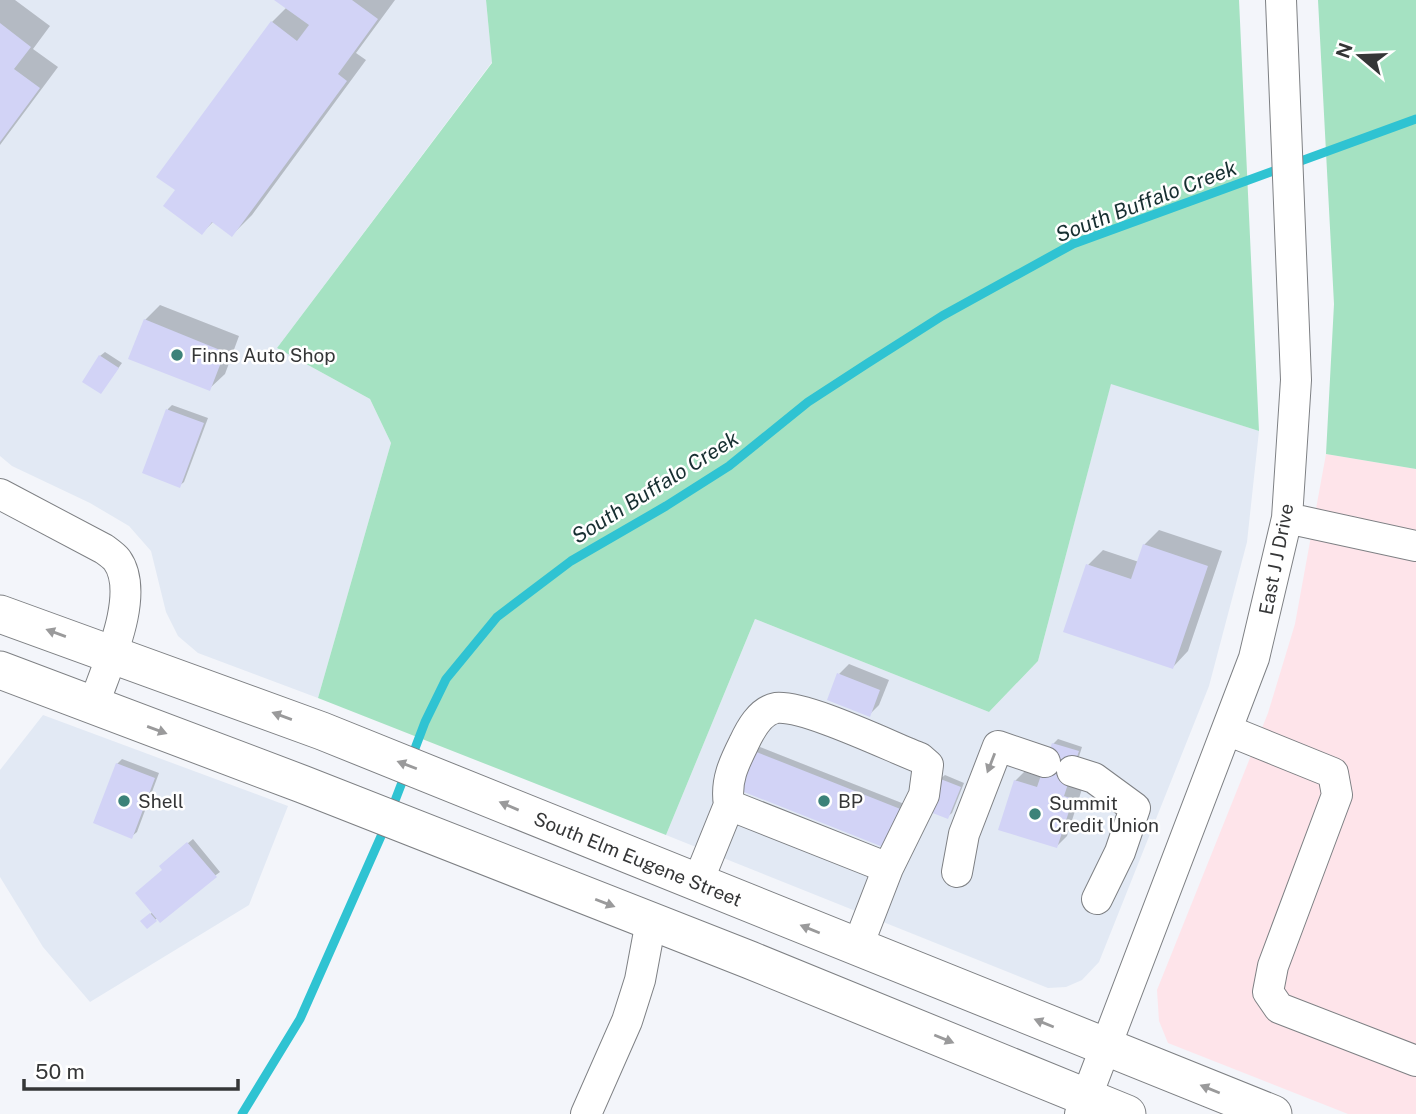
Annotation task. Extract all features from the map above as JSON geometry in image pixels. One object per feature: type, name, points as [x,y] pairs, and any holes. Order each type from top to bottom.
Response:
[{"type":"main road","name":"South Elm Eugene Street","points":[[0,614],[322,731],[1273,1114]]},
{"type":"main road","points":[[0,670],[651,920],[1084,1106],[1127,1114]]},
{"type":"street","name":"East J J Drive","points":[[1084,1106],[1254,658],[1287,518],[1296,380],[1281,0]]},
{"type":"street","points":[[0,494],[85,538],[117,560],[126,595],[123,617],[93,706]]},
{"type":"street","points":[[1287,518],[1416,546]]},
{"type":"street","points":[[697,884],[729,805],[727,792],[730,771],[750,729],[764,713],[775,708],[798,709],[920,758],[928,765],[923,795],[888,867],[857,948]]},
{"type":"street","points":[[1227,730],[1333,773],[1337,795],[1273,966],[1268,992],[1279,1008],[1416,1061]]},
{"type":"street","points":[[957,872],[964,834],[998,746],[1094,778],[1135,808],[1120,852],[1097,899]]},
{"type":"street","points":[[729,805],[888,867]]},
{"type":"street","points":[[586,1114],[627,1021],[640,979],[651,920]]},
{"type":"shaded area","points":[[0,0],[486,0],[492,62],[277,348],[370,399],[391,443],[318,698],[198,653],[178,636],[166,612],[151,551],[129,526],[90,503],[12,466],[0,456]]},
{"type":"shaded area","points":[[1111,383],[1259,431],[1247,542],[1209,686],[1099,962],[1082,980],[1066,987],[1048,988],[666,835],[755,619],[989,712],[1038,661]]},
{"type":"shaded area","points":[[1326,454],[1416,469],[1416,1114],[1348,1114],[1168,1043],[1159,1021],[1157,990],[1268,713],[1295,624]]},
{"type":"shaded area","points":[[43,715],[288,806],[249,905],[90,1002],[43,947],[0,877],[0,770]]},
{"type":"green space","points":[[486,0],[1239,0],[1259,431],[1111,384],[1038,661],[989,712],[755,619],[666,835],[318,698],[391,443],[370,399],[277,348],[492,63]]},
{"type":"green space","points":[[1318,0],[1416,0],[1416,469],[1326,454],[1334,304]]},
{"type":"building","points":[[274,0],[352,0],[378,19],[338,74],[347,81],[232,237],[212,222],[202,235],[163,206],[175,190],[156,177],[271,21],[297,41],[309,25]]},
{"type":"building","points":[[0,23],[31,47],[14,69],[40,88],[0,142]]},
{"type":"building","name":"Finns Auto Shop","points":[[144,319],[225,352],[210,391],[128,359]]},
{"type":"building","points":[[99,355],[119,368],[101,394],[82,382]]},
{"type":"building","points":[[166,409],[204,423],[180,488],[142,473]]},
{"type":"building","points":[[1143,544],[1208,566],[1173,669],[1063,632],[1086,564],[1131,579]]},
{"type":"building","points":[[837,673],[880,690],[870,717],[827,700]]},
{"type":"building","name":"Summit Credit Union","points":[[1052,743],[1079,751],[1064,796],[1073,799],[1057,848],[998,830],[1014,780],[1037,787]]},
{"type":"building","name":"BP","points":[[754,751],[908,812],[893,851],[739,790]]},
{"type":"building","name":"Shell","points":[[116,763],[155,778],[132,839],[93,823]]},
{"type":"building","points":[[938,778],[961,787],[948,819],[925,810]]},
{"type":"building","points":[[187,842],[217,877],[160,923],[135,893],[162,870],[159,866]]},
{"type":"building","points":[[150,913],[157,921],[147,929],[140,921]]},
{"type":"waterway","name":"South Buffalo Creek","points":[[411,759],[446,679],[497,617],[571,561],[729,466],[808,402],[868,363],[942,316],[1073,244],[1416,119]]},
{"type":"waterway","name":"South Buffalo Creek","points":[[391,811],[406,772]]},
{"type":"waterway","name":"South Buffalo Creek","points":[[242,1114],[300,1019],[386,825]]},
{"type":"place","name":"Finns Auto Shop","points":[[177,355]]},
{"type":"place","name":"Shell","points":[[124,801]]},
{"type":"place","name":"BP","points":[[824,801]]},
{"type":"place","name":"Summit Credit Union","points":[[1035,814]]}]
